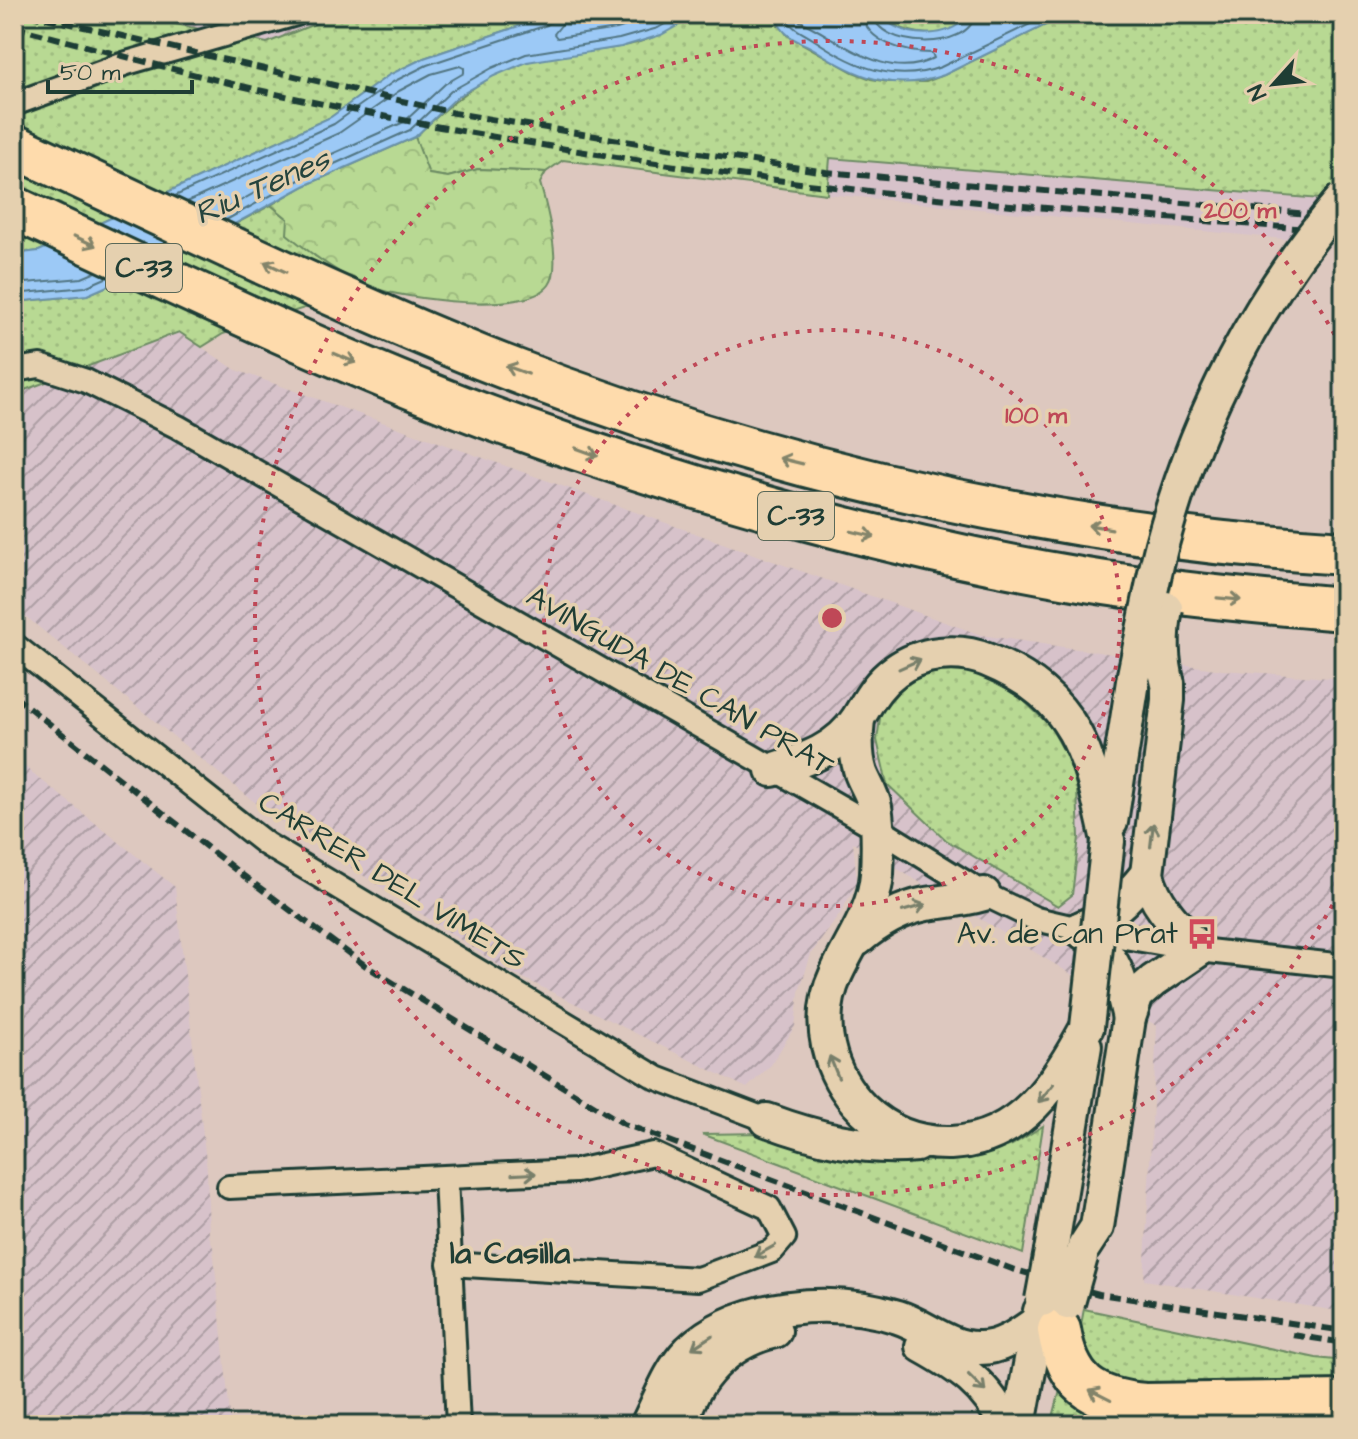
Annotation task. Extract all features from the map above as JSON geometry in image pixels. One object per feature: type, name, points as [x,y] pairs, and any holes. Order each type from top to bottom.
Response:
[{"type":"highway","name":"C-33","points":[[14,146],[346,300],[483,358],[625,410],[772,457],[922,493],[1058,520],[1262,548],[1344,553]]},
{"type":"highway","name":"C-33","points":[[14,208],[273,328],[486,416],[611,461],[719,495],[953,555],[1086,580],[1206,597],[1344,609]]},
{"type":"highway","points":[[1051,1314],[1072,1373],[1084,1386],[1116,1402],[1145,1405],[1344,1402]]},
{"type":"street","points":[[14,104],[127,63],[296,14]]},
{"type":"street","points":[[681,1425],[685,1408],[714,1363],[755,1337],[815,1324],[859,1327],[920,1346],[970,1375],[1015,1422],[1042,1398],[1051,1314],[1072,1252],[1076,1107],[1108,841],[1134,675],[1155,573],[1176,496],[1214,397],[1286,271],[1344,197]]},
{"type":"street","name":"AVINGUDA DE CAN PRAT","points":[[14,370],[40,366],[86,381],[178,427],[877,828],[984,894],[1036,919],[1199,950],[1344,966]]},
{"type":"street","points":[[1072,1252],[1097,1227],[1129,1018],[1137,995],[1199,950],[1163,910],[1152,893],[1147,874],[1168,700],[1161,632],[1176,543],[1176,496]]},
{"type":"street","name":"CARRER DEL VIMETS","points":[[14,645],[266,844],[657,1078],[767,1120]]},
{"type":"street","points":[[772,770],[806,760],[832,746],[858,719],[866,701],[879,684],[895,670],[934,654],[973,654],[1017,673],[1040,688],[1059,706],[1094,777],[1108,841]]},
{"type":"street","points":[[858,719],[858,759],[875,805],[875,892],[871,907],[834,978],[828,997],[829,1055],[837,1076],[870,1116],[893,1131],[927,1144]]},
{"type":"street","points":[[1129,1018],[1117,968],[1103,947],[1079,929],[1119,907],[1147,874]]},
{"type":"street","points":[[852,944],[874,926],[906,909],[984,894]]},
{"type":"street","points":[[767,1120],[833,1140],[897,1147],[959,1143],[984,1137],[1024,1115],[1043,1098],[1064,1070],[1087,1027]]},
{"type":"street","points":[[229,1187],[576,1171],[653,1154],[769,1208],[784,1237],[772,1251],[698,1279],[449,1264]]},
{"type":"street","points":[[446,1178],[458,1425]]},
{"type":"street","points":[[647,1425],[672,1374],[690,1350],[726,1327],[764,1312],[826,1305],[862,1307],[901,1318],[952,1342],[973,1348],[988,1348],[1002,1343],[1051,1314]]},
{"type":"shaded area","points":[[127,14],[331,14],[317,23],[267,43]]},
{"type":"shaded area","points":[[830,158],[1344,201],[1344,245],[827,194]]},
{"type":"shaded area","points":[[179,332],[236,370],[981,635],[1222,670],[1344,679],[1344,1312],[1144,1280],[1157,1026],[853,842],[857,883],[840,914],[811,954],[799,992],[795,1026],[771,1065],[747,1088],[503,968],[263,809],[14,607],[14,394]]},
{"type":"shaded area","points":[[14,758],[175,887],[207,1170],[209,1236],[213,1247],[231,1425],[14,1425]]},
{"type":"green space","points":[[14,14],[127,14],[267,43],[317,23],[331,14],[555,14],[424,58],[389,75],[331,117],[39,251],[14,254]]},
{"type":"green space","points":[[698,14],[772,14],[787,35],[853,72],[889,82],[926,82],[1068,14],[1344,14],[1344,201],[830,158],[827,194],[563,160],[546,172],[478,169],[448,177],[428,174],[415,137],[480,83],[538,59],[640,42]]},
{"type":"green space","points":[[877,14],[969,14],[949,30],[924,34],[899,27]]},
{"type":"green space","points":[[415,137],[429,174],[448,177],[478,169],[546,172],[540,183],[554,250],[553,276],[549,285],[536,294],[516,300],[491,302],[436,300],[387,292],[348,277],[287,234],[288,219],[271,205],[304,186]]},
{"type":"green space","points":[[271,205],[288,219],[315,256],[370,287],[223,334],[202,347],[179,332],[14,394],[14,302],[87,295],[174,257]]},
{"type":"green space","points":[[943,670],[982,674],[1021,698],[1050,726],[1070,762],[1077,790],[1079,837],[1072,895],[1058,906],[946,840],[887,784],[877,740],[881,711],[909,680]]},
{"type":"green space","points":[[1043,1126],[1023,1254],[702,1134],[764,1133],[844,1154],[931,1161],[980,1156],[1012,1145]]},
{"type":"green space","points":[[1084,1309],[1316,1358],[1344,1361],[1344,1389],[1124,1390],[1095,1377],[1077,1346]]},
{"type":"green space","points":[[1063,1379],[1344,1416],[1344,1425],[1051,1425]]},
{"type":"water","name":"Riu Tenes","points":[[555,14],[698,14],[661,35],[621,47],[527,62],[457,97],[415,137],[304,186],[174,257],[87,295],[14,302],[14,254],[39,251],[331,117],[389,75],[424,58]]},
{"type":"water","points":[[772,14],[873,14],[903,30],[924,34],[954,27],[969,14],[1068,14],[944,75],[926,80],[892,82],[845,67],[790,36]]},
{"type":"railway","points":[[28,14],[454,113],[693,152],[826,172],[1344,217]]},
{"type":"railway","points":[[14,27],[290,97],[634,160],[848,189],[1344,232]]},
{"type":"railway","points":[[14,696],[237,871],[366,966],[624,1124],[1012,1269],[1099,1294],[1344,1331]]},
{"type":"railway","points":[[1293,1335],[1344,1343]]},
{"type":"place","name":"Av. de Can Prat","points":[[1202,934]]},
{"type":"district","name":"la Casilla","points":[[510,1253]]}]
